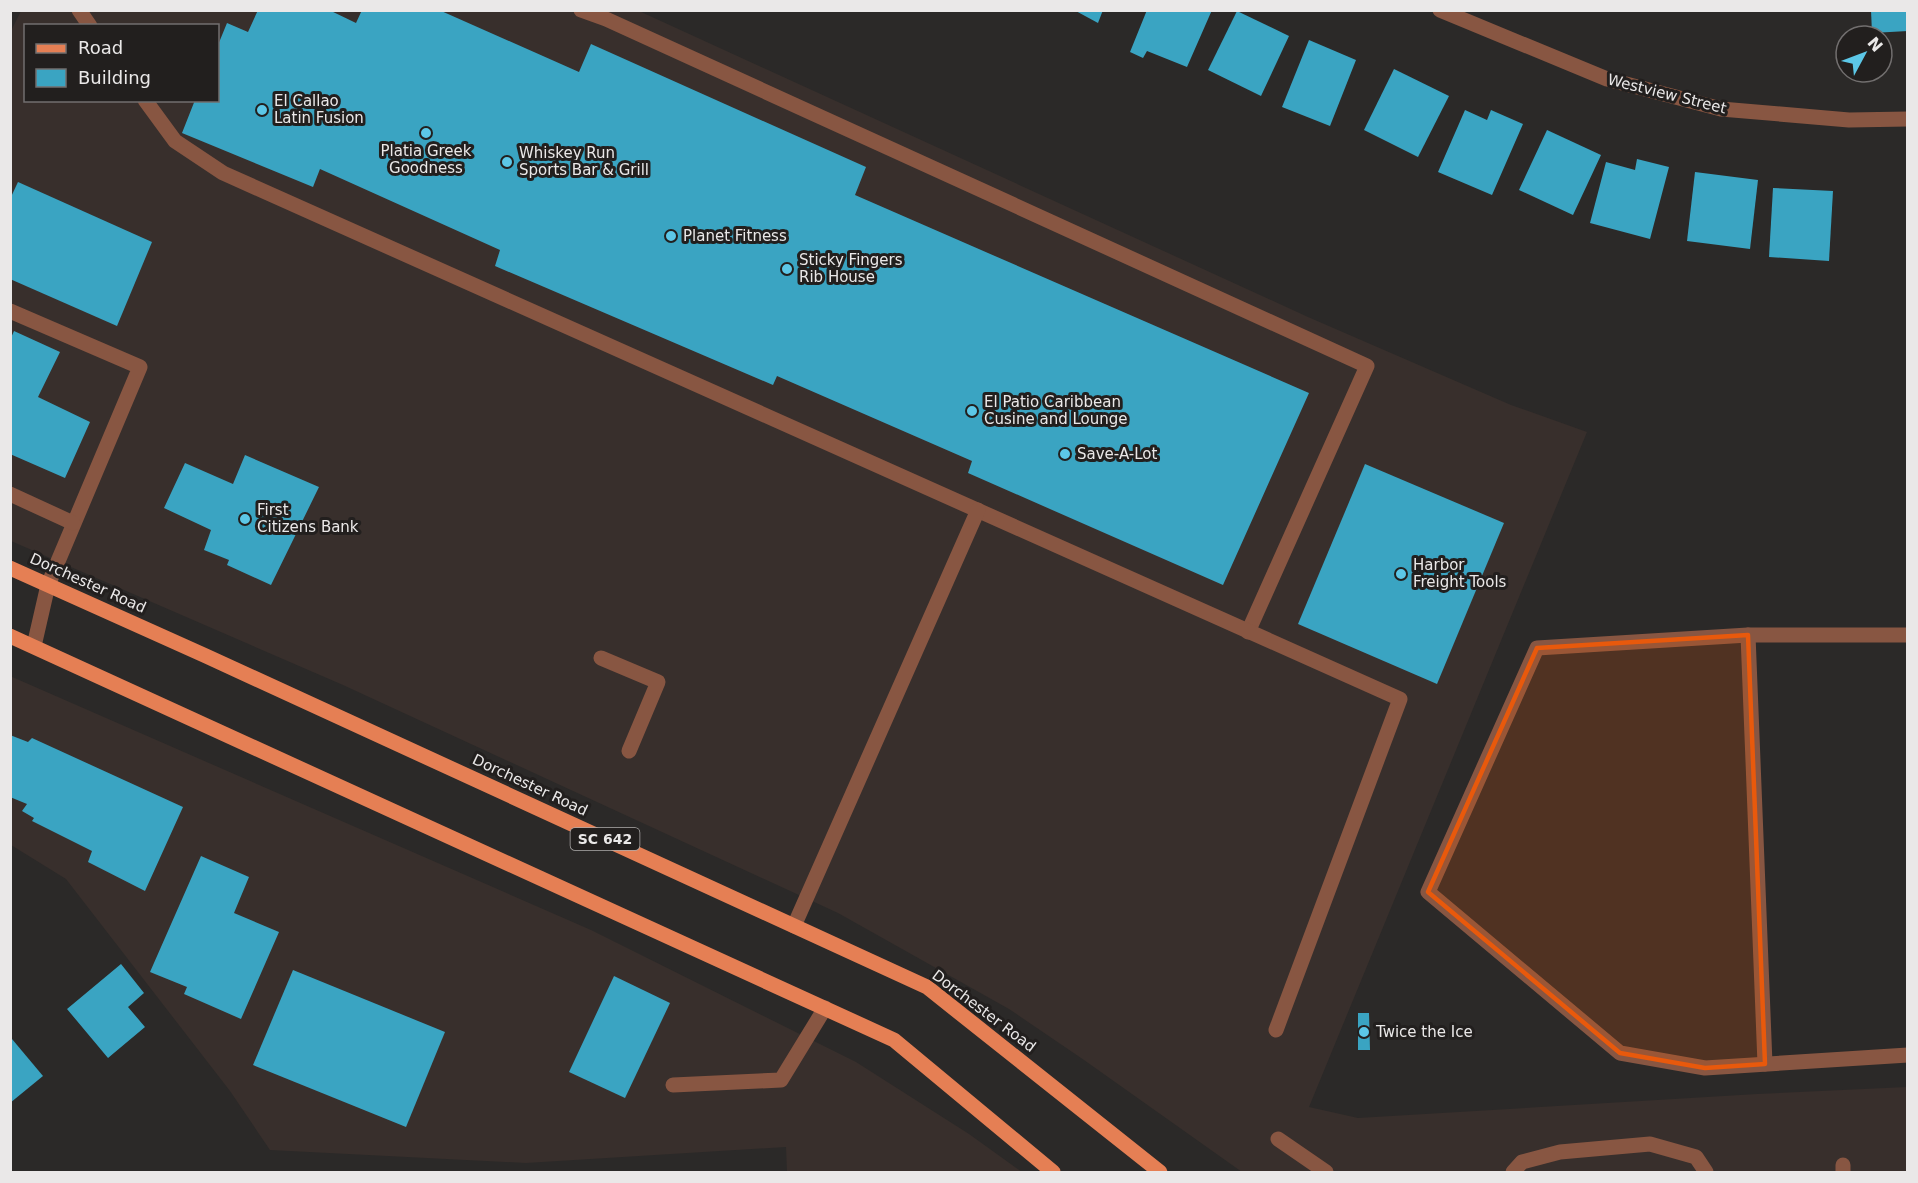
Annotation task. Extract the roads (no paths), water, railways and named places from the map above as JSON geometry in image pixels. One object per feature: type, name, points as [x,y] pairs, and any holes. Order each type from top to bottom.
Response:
[{"type":"main road","name":"Dorchester Road","points":[[10,568],[927,987],[1160,1173]]},
{"type":"main road","points":[[10,636],[894,1040],[1045,1170]]},
{"type":"street","points":[[79,10],[89,24]]},
{"type":"street","points":[[581,10],[606,19],[1367,366],[1248,632]]},
{"type":"street","name":"Westview Street","points":[[1440,10],[1607,79],[1721,109],[1849,120],[1908,119]]},
{"type":"street","points":[[147,102],[176,141],[224,173],[1400,699],[1276,1030]]},
{"type":"street","points":[[10,311],[141,367],[48,585],[34,646]]},
{"type":"street","points":[[10,494],[73,523]]},
{"type":"street","points":[[794,926],[978,510]]},
{"type":"street","points":[[1908,634],[1748,635],[1537,648],[1428,892],[1620,1053],[1705,1068],[1908,1055]]},
{"type":"street","points":[[1748,635],[1765,1064]]},
{"type":"street","points":[[601,658],[658,682],[629,751]]},
{"type":"street","points":[[673,1085],[781,1080],[825,1008]]},
{"type":"street","points":[[1278,1139],[1326,1173]]},
{"type":"street","points":[[1513,1173],[1522,1162],[1560,1152],[1650,1144],[1696,1157],[1706,1173]]},
{"type":"place","name":"El Callao Latin Fusion","points":[[262,110]]},
{"type":"place","name":"Platia Greek Goodness","points":[[426,133]]},
{"type":"place","name":"Whiskey Run Sports Bar & Grill","points":[[507,162]]},
{"type":"place","name":"Planet Fitness","points":[[671,236]]},
{"type":"place","name":"Sticky Fingers Rib House","points":[[787,269]]},
{"type":"place","name":"El Patio Caribbean Cusine and Lounge","points":[[972,411]]},
{"type":"place","name":"Save-A-Lot","points":[[1065,454]]},
{"type":"place","name":"First Citizens Bank","points":[[245,519]]},
{"type":"place","name":"Harbor Freight Tools","points":[[1401,574]]},
{"type":"place","name":"Twice the Ice","points":[[1364,1032]]}]
